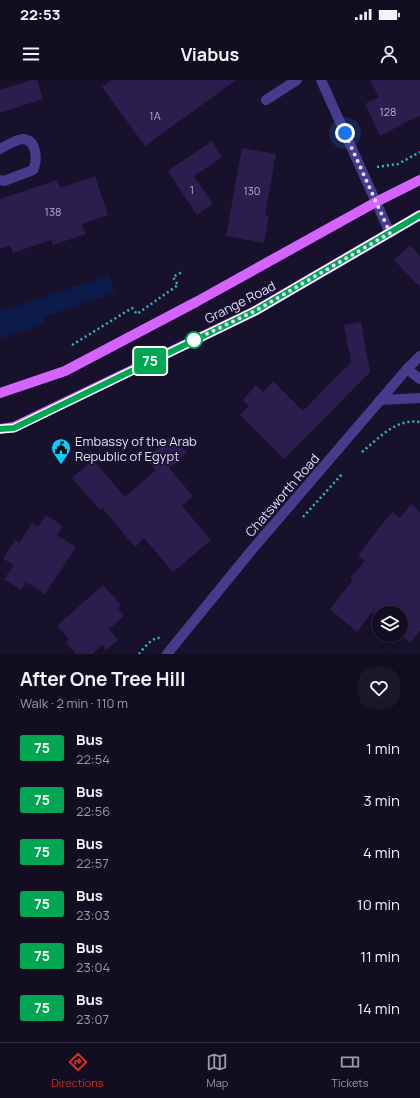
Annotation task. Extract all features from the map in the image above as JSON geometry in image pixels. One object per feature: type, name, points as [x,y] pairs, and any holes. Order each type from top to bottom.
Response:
[{"type":"main road","name":"Grange Road","points":[[0,393],[65,371],[203,298],[376,202],[420,180]]},
{"type":"main road","name":"Grange Road","points":[[0,429],[14,428],[255,311],[420,215]]},
{"type":"street","points":[[266,100],[297,80]]},
{"type":"street","points":[[321,80],[390,233]]},
{"type":"street","points":[[0,149],[21,139],[28,140],[34,146],[36,164],[33,170],[4,181],[0,180]]},
{"type":"street","name":"Chatsworth Road","points":[[167,654],[251,551],[406,369],[420,356]]},
{"type":"street","points":[[406,369],[420,379]]},
{"type":"street","points":[[380,400],[420,398]]},
{"type":"path","points":[[377,167],[398,164],[420,152]]},
{"type":"path","points":[[72,345],[132,308],[137,314],[178,285],[173,277],[182,272]]},
{"type":"path","points":[[362,452],[389,429],[403,422],[420,422]]},
{"type":"water","points":[[109,275],[114,293],[43,317],[45,324],[0,339],[0,312]]},
{"type":"building","points":[[31,80],[37,80],[43,99],[0,113],[0,90]]},
{"type":"building","points":[[112,80],[236,80],[145,146],[102,87]]},
{"type":"building","points":[[370,80],[420,80],[420,115],[380,136],[365,104],[379,97]]},
{"type":"building","points":[[212,141],[222,157],[194,176],[213,204],[197,215],[168,171]]},
{"type":"building","points":[[242,148],[276,154],[265,215],[269,216],[264,243],[226,236]]},
{"type":"building","points":[[95,176],[108,215],[82,224],[86,234],[53,245],[51,240],[13,253],[10,245],[0,249],[0,199],[57,180],[60,188]]},
{"type":"building","points":[[410,245],[420,256],[420,287],[394,260]]},
{"type":"building","points":[[361,322],[370,372],[284,459],[240,415],[249,406],[243,400],[256,385],[263,392],[273,381],[303,411],[351,362],[344,325]]},
{"type":"building","points":[[172,436],[187,453],[169,468],[193,496],[182,506],[211,540],[173,572],[144,538],[135,547],[102,508],[100,510],[72,478],[93,460],[125,497],[156,470],[146,459]]},
{"type":"building","points":[[411,504],[420,512],[420,630],[410,643],[408,641],[408,606],[372,606],[372,612],[357,632],[330,609],[353,580],[350,578],[365,561],[358,555],[392,512],[400,518]]},
{"type":"building","points":[[46,515],[63,526],[57,535],[76,547],[45,594],[26,582],[21,590],[4,579],[14,565],[3,559],[15,540],[19,543],[32,523],[38,527]]},
{"type":"building","points":[[103,585],[121,605],[118,608],[124,616],[109,629],[118,640],[106,650],[102,645],[92,654],[76,654],[66,642],[69,639],[57,626]]},
{"type":"bus line","name":"75","points":[[0,429],[14,428],[255,311],[420,215]]},
{"type":"place","name":"Embassy of the Arab Republic of Egypt","points":[[61,465]]},
{"type":"route","points":[[194,340],[255,311],[390,233],[364,172],[345,133]]}]
